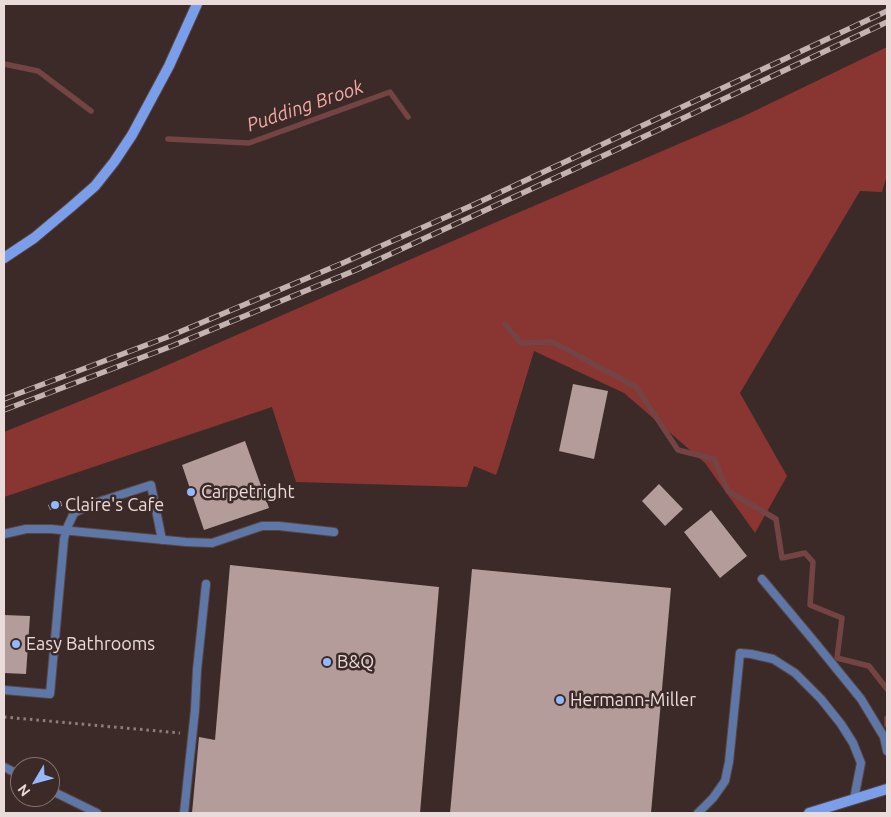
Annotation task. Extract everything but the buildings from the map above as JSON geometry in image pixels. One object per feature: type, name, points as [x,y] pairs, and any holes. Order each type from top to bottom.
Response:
[{"type":"main road","points":[[4,258],[53,223],[94,186],[114,162],[132,135],[169,66],[197,4]]},
{"type":"main road","points":[[809,813],[887,789]]},
{"type":"lane","points":[[4,690],[50,694],[64,539],[74,514],[95,503],[151,485],[162,540]]},
{"type":"lane","points":[[4,534],[26,529],[66,530],[212,544],[262,526],[334,532]]},
{"type":"lane","points":[[762,579],[861,699],[884,737],[887,751]]},
{"type":"lane","points":[[184,813],[206,584]]},
{"type":"lane","points":[[698,813],[713,798],[725,781],[729,762],[740,653],[773,659],[795,673],[841,724],[853,743],[861,763],[854,799]]},
{"type":"lane","points":[[60,795],[96,813]]},
{"type":"path","points":[[4,717],[192,734]]},
{"type":"shaded area","points":[[887,47],[887,175],[882,192],[860,191],[740,393],[787,476],[755,533],[705,463],[624,393],[534,351],[496,475],[474,466],[467,487],[296,482],[272,407],[4,497],[4,432],[147,374],[744,116]]},
{"type":"waterway","name":"Pudding Brook","points":[[4,64],[38,71],[91,111]]},
{"type":"waterway","name":"Pudding Brook","points":[[168,139],[249,143],[390,92],[408,117]]},
{"type":"waterway","name":"Pudding Brook","points":[[505,324],[521,343],[553,342],[636,387],[678,450],[714,459],[728,491],[776,519],[782,558],[805,553],[813,562],[810,605],[842,618],[837,658],[869,666],[887,689]]},
{"type":"waterway","name":"Pudding Brook","points":[[887,718],[887,725]]},
{"type":"railway","points":[[4,399],[170,336],[343,263],[473,205],[887,11]]},
{"type":"railway","points":[[4,410],[172,346],[356,270],[887,22]]},
{"type":"place","name":"Carpetright","points":[[191,492]]},
{"type":"place","name":"Claire's Cafe","points":[[55,505]]},
{"type":"place","name":"Easy Bathrooms","points":[[16,644]]},
{"type":"place","name":"B&Q","points":[[327,662]]},
{"type":"place","name":"Hermann-Miller","points":[[560,700]]}]
